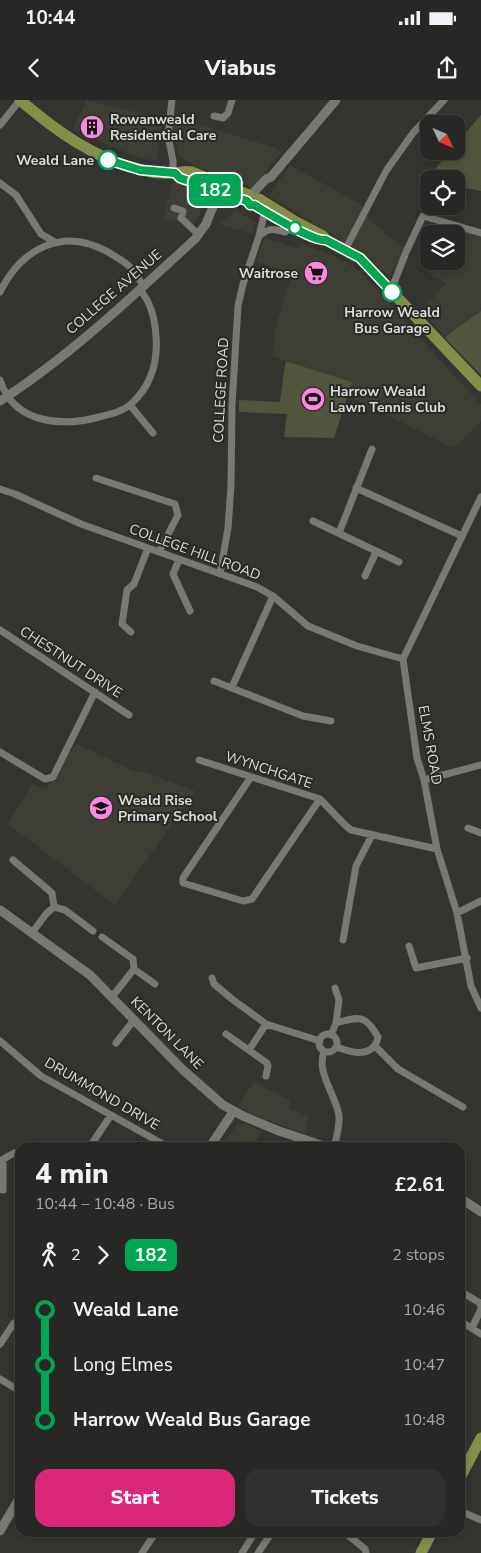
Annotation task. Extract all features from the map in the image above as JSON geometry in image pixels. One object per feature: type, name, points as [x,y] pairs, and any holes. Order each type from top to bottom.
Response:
[{"type":"main road","points":[[20,100],[66,135],[107,159],[140,170],[174,173],[183,170],[203,176],[220,188],[255,200],[321,241],[326,240],[360,258],[481,386]]},
{"type":"main road","points":[[465,1468],[481,1438]]},
{"type":"main road","points":[[421,1553],[429,1537]]},
{"type":"street","points":[[0,125],[20,100]]},
{"type":"street","points":[[172,100],[168,136],[174,173]]},
{"type":"street","points":[[214,116],[223,118],[228,113],[232,100]]},
{"type":"street","points":[[255,200],[266,179],[271,177],[336,100]]},
{"type":"street","points":[[345,250],[386,170],[413,133],[444,100]]},
{"type":"street","points":[[0,183],[16,196],[41,234],[55,242]]},
{"type":"street","name":"COLLEGE AVENUE","points":[[4,398],[42,372],[91,333],[199,235],[206,224],[220,188]]},
{"type":"street","name":"COLLEGE ROAD","points":[[220,574],[229,520],[232,405],[238,306],[243,284],[259,236],[255,200]]},
{"type":"street","points":[[174,208],[183,211],[181,218],[199,235]]},
{"type":"street","points":[[390,289],[423,216],[481,233]]},
{"type":"street","points":[[259,236],[266,230],[271,229],[285,232],[295,224]]},
{"type":"street","points":[[38,249],[41,234]]},
{"type":"street","points":[[0,292],[7,278],[22,261],[38,249],[55,242],[79,240],[98,246],[130,268],[142,288],[148,299],[155,324],[157,347],[154,369],[145,387],[130,405],[119,412],[89,420],[63,422],[40,420],[4,398],[0,380]]},
{"type":"street","points":[[130,405],[153,433]]},
{"type":"street","points":[[339,533],[372,449]]},
{"type":"street","points":[[96,478],[175,504],[178,515],[159,552]]},
{"type":"street","points":[[356,488],[462,536]]},
{"type":"street","name":"COLLEGE HILL ROAD","points":[[0,489],[81,524],[257,586],[273,596],[308,626],[357,646],[402,659]]},
{"type":"street","points":[[402,659],[481,497]]},
{"type":"street","points":[[313,521],[400,562]]},
{"type":"street","points":[[131,632],[122,624],[127,590],[134,584],[148,548]]},
{"type":"street","points":[[365,576],[376,552]]},
{"type":"street","points":[[179,560],[173,574],[190,611]]},
{"type":"street","points":[[232,687],[273,596]]},
{"type":"street","name":"CHESTNUT DRIVE","points":[[0,630],[129,715]]},
{"type":"street","name":"ELMS ROAD","points":[[402,659],[417,758],[424,780],[437,849],[457,913],[472,986],[481,1008]]},
{"type":"street","points":[[214,681],[303,716],[332,721]]},
{"type":"street","points":[[0,752],[45,779],[52,777],[95,692]]},
{"type":"street","name":"WYNCHGATE","points":[[199,760],[320,799],[351,830],[437,849]]},
{"type":"street","points":[[424,780],[481,765]]},
{"type":"street","points":[[251,777],[183,878],[183,883],[243,902],[252,898],[320,799]]},
{"type":"street","points":[[468,828],[481,833]]},
{"type":"street","points":[[343,940],[356,866],[372,835]]},
{"type":"street","points":[[12,860],[52,893],[54,907]]},
{"type":"street","points":[[457,913],[481,901]]},
{"type":"street","points":[[54,907],[65,910],[93,931]]},
{"type":"street","points":[[32,933],[46,914],[54,907]]},
{"type":"street","name":"KENTON LANE","points":[[0,910],[90,975],[195,1081],[223,1105],[233,1112],[279,1132],[312,1142]]},
{"type":"street","points":[[102,937],[133,960],[134,969],[112,997]]},
{"type":"street","points":[[409,946],[416,968],[467,958]]},
{"type":"street","points":[[134,969],[155,984]]},
{"type":"street","points":[[212,978],[214,984],[266,1024],[320,1041]]},
{"type":"street","points":[[331,1035],[336,1023],[339,1000],[335,988]]},
{"type":"street","points":[[336,1023],[350,1019],[363,1019],[371,1024],[378,1038],[375,1046],[368,1051],[355,1053],[336,1047]]},
{"type":"street","points":[[116,1042],[134,1020]]},
{"type":"street","points":[[249,1050],[266,1024]]},
{"type":"street","points":[[226,1034],[267,1063],[266,1076]]},
{"type":"street","points":[[331,1035],[323,1036],[320,1046],[324,1051],[330,1052],[336,1047]]},
{"type":"street","points":[[331,1035],[336,1041],[336,1047]]},
{"type":"street","name":"DRUMMOND DRIVE","points":[[0,1041],[41,1076],[159,1142]]},
{"type":"street","points":[[375,1046],[398,1069],[463,1107]]},
{"type":"street","points":[[324,1051],[324,1076],[339,1116],[333,1142]]},
{"type":"street","points":[[213,1142],[233,1112]]},
{"type":"street","points":[[93,1142],[111,1115]]},
{"type":"street","points":[[3,1190],[3,1164],[0,1162],[14,1154]]},
{"type":"street","points":[[465,1201],[481,1212]]},
{"type":"street","points":[[465,1294],[480,1304],[481,1308],[472,1328]]},
{"type":"street","points":[[0,1344],[14,1323]]},
{"type":"street","points":[[465,1324],[481,1334]]},
{"type":"street","points":[[0,1379],[15,1388]]},
{"type":"street","points":[[0,1531],[15,1506]]},
{"type":"street","points":[[465,1513],[481,1520]]},
{"type":"street","points":[[142,1553],[153,1537]]},
{"type":"street","points":[[242,1553],[253,1537]]},
{"type":"street","points":[[258,1553],[269,1537]]},
{"type":"street","points":[[350,1537],[365,1549],[366,1553]]},
{"type":"shaded area","points":[[87,100],[162,119],[157,160],[142,159],[72,130]]},
{"type":"shaded area","points":[[172,120],[190,122],[276,148],[281,153],[252,187],[194,166],[178,153]]},
{"type":"shaded area","points":[[290,165],[360,204],[370,220],[405,250],[390,276],[330,233],[269,196]]},
{"type":"shaded area","points":[[172,181],[201,192],[205,196],[206,201],[194,225],[163,219]]},
{"type":"shaded area","points":[[236,211],[255,222],[252,234],[220,224]]},
{"type":"shaded area","name":"Harrow Weald Bus Garage","points":[[465,232],[481,236],[481,311],[445,338],[422,310],[447,283],[428,273],[429,270],[465,270]]},
{"type":"shaded area","points":[[264,238],[299,249],[301,244],[337,257],[360,271],[481,405],[481,421],[454,448],[348,396],[352,382],[272,356],[275,330],[292,273],[256,262]]},
{"type":"shaded area","name":"Weald Rise Primary School","points":[[76,743],[133,771],[145,772],[195,791],[115,905],[8,824],[32,784],[46,790]]},
{"type":"shaded area","points":[[254,1082],[290,1100],[289,1108],[308,1116],[305,1134],[259,1117],[238,1106]]},
{"type":"shaded area","points":[[244,1123],[262,1131],[256,1142],[224,1142],[237,1125]]},
{"type":"green space","points":[[481,115],[481,191],[465,188],[465,170],[434,170],[443,160],[465,160],[465,134]]},
{"type":"green space","points":[[481,311],[481,375],[445,338]]},
{"type":"green space","name":"Harrow Weald Lawn Tennis Club","points":[[286,361],[352,382],[334,438],[284,437],[287,414],[239,412],[239,400],[280,402]]},
{"type":"bus line","name":"182","points":[[108,160],[140,170],[175,173],[180,178],[247,201],[250,205],[254,205],[298,230],[321,241],[326,240],[360,258],[392,292]]},
{"type":"place","name":"Rowanweald Residential Care","points":[[92,127]]},
{"type":"place","name":"Weald Lane","points":[[108,160]]},
{"type":"place","name":"Waitrose","points":[[316,273]]},
{"type":"place","name":"Harrow Weald Bus Garage","points":[[392,292]]},
{"type":"place","name":"Harrow Weald Lawn Tennis Club","points":[[313,399]]},
{"type":"place","name":"Weald Rise Primary School","points":[[101,808]]}]
